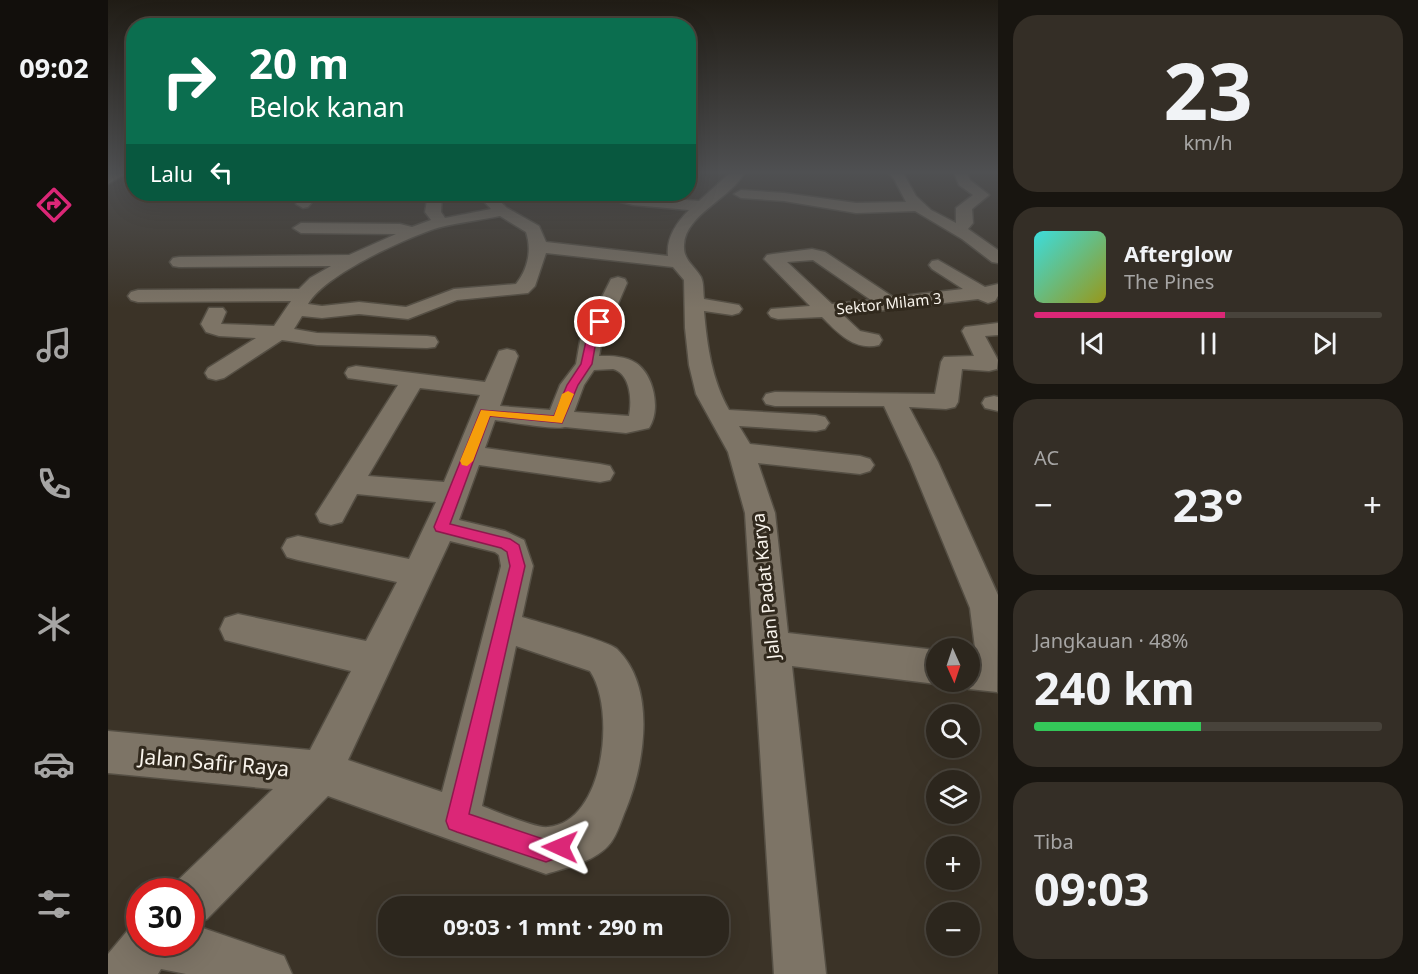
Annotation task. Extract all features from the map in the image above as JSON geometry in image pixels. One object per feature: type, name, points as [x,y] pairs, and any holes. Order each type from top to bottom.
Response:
[{"type":"street","points":[[313,216],[290,240],[400,229],[413,232]]},
{"type":"street","points":[[436,216],[441,223]]},
{"type":"street","points":[[216,373],[279,333],[317,282],[352,260],[413,232],[441,223],[474,216]]},
{"type":"street","points":[[138,296],[301,302],[322,312],[359,308],[408,313],[454,295],[470,292],[516,291],[526,286],[540,252],[532,229],[511,216]]},
{"type":"street","points":[[538,247],[575,249],[636,259],[678,262],[675,244],[683,227],[692,216]]},
{"type":"street","points":[[933,216],[959,230],[998,258]]},
{"type":"street","points":[[959,230],[965,223],[965,216]]},
{"type":"street","points":[[871,340],[853,336],[765,261],[812,254],[819,256],[890,304]]},
{"type":"street","points":[[179,262],[352,260]]},
{"type":"street","name":"Jalan Padat Karya","points":[[678,262],[693,279],[693,304],[700,365],[708,394],[741,452],[760,513],[800,974]]},
{"type":"street","points":[[938,266],[993,295]]},
{"type":"street","points":[[558,421],[572,385],[587,364],[591,341],[618,283]]},
{"type":"street","name":"Sektor Milam 3","points":[[778,313],[826,311],[993,295]]},
{"type":"street","points":[[693,304],[732,309]]},
{"type":"street","points":[[216,312],[211,324],[213,328],[279,333],[317,339],[427,342]]},
{"type":"street","points":[[776,399],[893,399],[946,402],[952,362],[989,364],[972,331],[998,329]]},
{"type":"street","points":[[204,888],[321,772],[441,527],[507,356]]},
{"type":"street","points":[[356,373],[412,381],[558,421],[626,425],[640,422],[642,393],[635,372],[629,366],[619,363],[587,364]]},
{"type":"street","points":[[331,514],[412,381]]},
{"type":"street","points":[[893,399],[924,462],[987,608],[997,675],[988,686]]},
{"type":"street","points":[[721,417],[816,423]]},
{"type":"street","points":[[741,452],[860,465]]},
{"type":"street","points":[[469,455],[600,473]]},
{"type":"street","points":[[350,484],[454,493]]},
{"type":"street","points":[[441,527],[505,543],[513,549],[517,566],[457,821]]},
{"type":"street","points":[[298,548],[418,574]]},
{"type":"street","name":"Jalan Safir Raya","points":[[108,752],[321,772],[546,851],[574,842],[594,829],[610,797],[620,762],[623,728],[619,686],[613,669],[603,659],[503,626]]},
{"type":"street","points":[[238,629],[377,660]]},
{"type":"street","points":[[772,647],[926,667]]},
{"type":"street","points":[[204,953],[266,974]]},
{"type":"street","points":[[125,974],[140,956]]},
{"type":"slow traffic","points":[[467,461],[485,412],[558,421],[568,394]]},
{"type":"route","points":[[560,847],[546,851],[457,821],[517,566],[513,549],[505,543],[441,527],[485,412],[558,421],[572,385],[587,364],[591,341],[600,322]]}]
